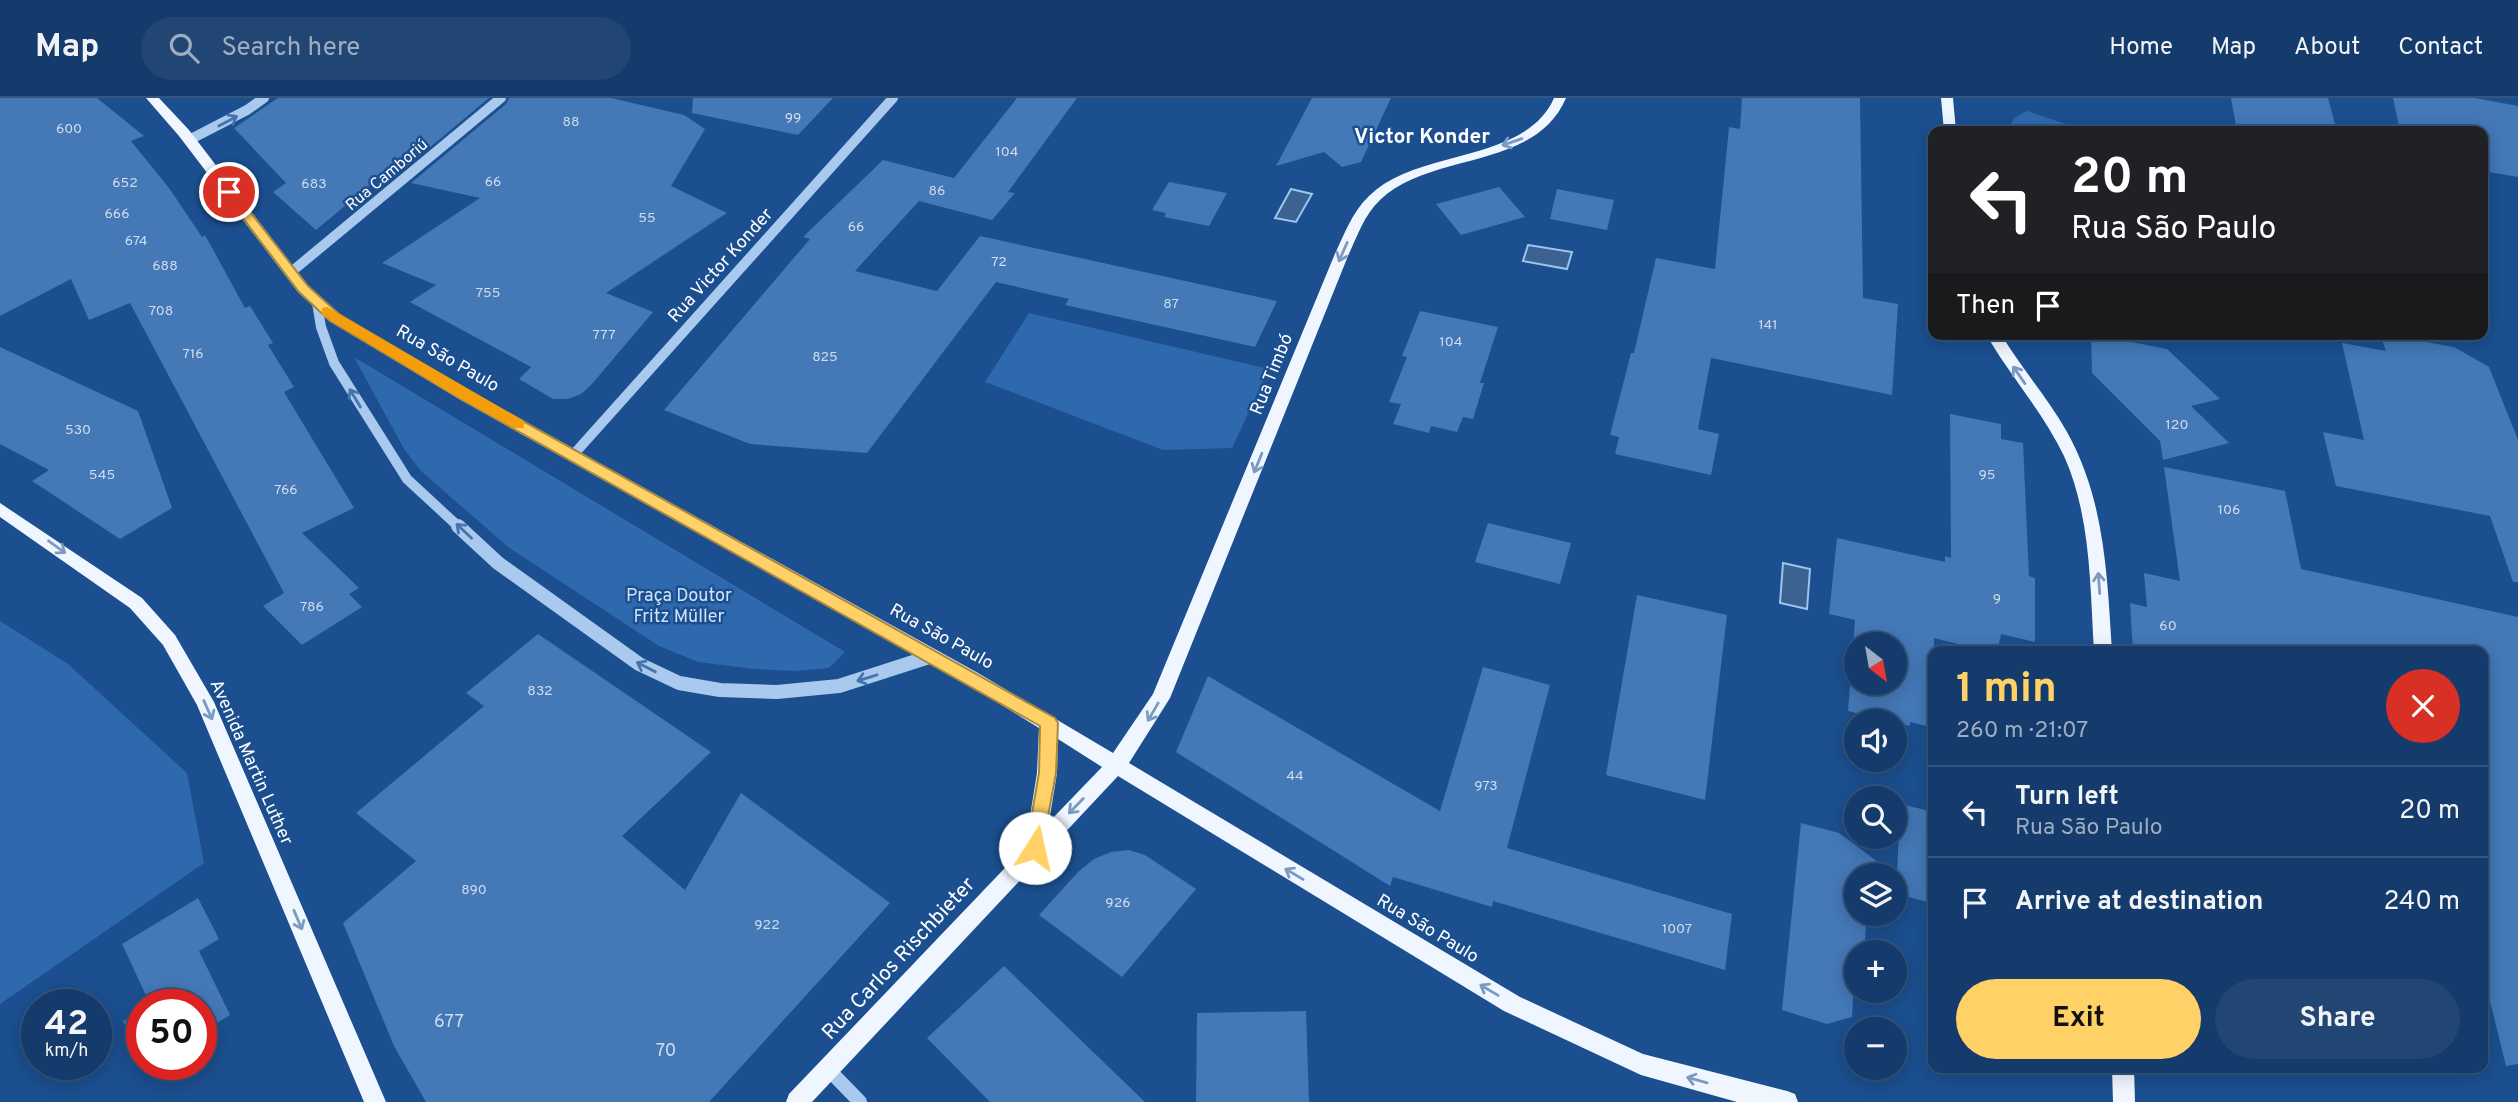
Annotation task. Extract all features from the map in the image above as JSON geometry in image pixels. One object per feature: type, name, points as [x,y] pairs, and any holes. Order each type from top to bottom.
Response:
[{"type":"main road","name":"Rua São Paulo","points":[[152,98],[189,140],[290,273],[317,303],[335,318],[464,395],[574,454],[1049,723],[1275,863],[1512,1004],[1641,1064],[1787,1102]]},
{"type":"main road","name":"Rua Timbó","points":[[1117,764],[1161,698],[1361,213],[1378,194],[1392,186],[1424,172],[1521,139],[1552,116],[1560,98]]},
{"type":"main road","points":[[1947,98],[1950,126]]},
{"type":"main road","points":[[1996,340],[2060,433],[2086,492],[2097,559],[2103,646]]},
{"type":"main road","name":"Avenida Martin Luther","points":[[0,509],[136,603],[169,640],[205,702],[375,1102]]},
{"type":"main road","points":[[1035,848],[1048,773],[1049,723]]},
{"type":"main road","name":"Rua Carlos Rischbieter","points":[[797,1102],[1117,764]]},
{"type":"main road","points":[[2123,1073],[2123,1102]]},
{"type":"street","points":[[189,140],[247,110],[264,98]]},
{"type":"street","name":"Rua Camboriú","points":[[290,273],[501,98]]},
{"type":"street","name":"Rua Victor Konder","points":[[574,454],[892,98]]},
{"type":"street","points":[[317,303],[321,327],[334,363],[407,479],[498,563],[639,664],[679,682],[720,690],[778,692],[839,686],[932,656]]},
{"type":"street","points":[[827,1068],[860,1102]]},
{"type":"green space","points":[[2027,111],[2070,126],[2010,126],[2014,118]]},
{"type":"green space","points":[[1029,313],[1269,369],[1232,448],[1163,450],[985,382]]},
{"type":"green space","name":"Praça Doutor Fritz Müller","points":[[354,357],[845,652],[829,668],[794,671],[698,662],[659,646],[508,547],[421,471],[404,449]]},
{"type":"green space","points":[[0,621],[68,664],[187,773],[204,863],[0,1004]]},
{"type":"shaded area","points":[[1291,189],[1312,194],[1296,222],[1275,218]]},
{"type":"shaded area","points":[[1528,245],[1572,252],[1567,269],[1523,261]]},
{"type":"shaded area","points":[[1783,563],[1810,569],[1807,609],[1780,603]]},
{"type":"building","points":[[0,98],[97,98],[144,136],[131,141],[169,188],[202,237],[205,235],[245,308],[250,306],[273,343],[268,345],[294,387],[284,392],[354,508],[302,533],[359,588],[349,594],[362,607],[302,645],[263,606],[284,593],[130,303],[89,320],[71,279],[0,316]]},
{"type":"building","points":[[278,98],[489,98],[392,179],[381,176],[316,230],[273,192],[286,183],[234,128]]},
{"type":"building","points":[[509,98],[611,98],[684,115],[705,129],[671,186],[727,213],[606,293],[653,312],[592,384],[581,394],[568,399],[553,399],[519,379],[531,367],[410,302],[436,285],[382,263],[480,198],[411,183],[506,104]]},
{"type":"building","points":[[693,98],[833,98],[798,135],[692,113]]},
{"type":"building","points":[[1017,98],[1077,98],[1008,192],[1015,193],[992,220],[919,201],[855,271],[937,291],[980,236],[1277,301],[1255,347],[1065,305],[1069,299],[996,282],[867,453],[750,444],[664,410],[810,239],[803,237],[883,160],[954,178]]},
{"type":"building","points":[[1312,98],[1391,98],[1361,162],[1342,167],[1324,152],[1276,166]]},
{"type":"building","points":[[1742,98],[1860,98],[1863,298],[1898,304],[1892,395],[1711,358],[1698,429],[1719,434],[1711,475],[1615,454],[1619,437],[1610,435],[1631,353],[1634,353],[1656,258],[1715,269],[1729,127],[1740,129]]},
{"type":"building","points":[[2231,98],[2328,98],[2336,126],[2236,126]]},
{"type":"building","points":[[2393,98],[2475,98],[2518,106],[2518,177],[2488,172],[2488,126],[2399,126]]},
{"type":"building","points":[[1169,182],[1227,193],[1209,226],[1164,217],[1166,213],[1152,210]]},
{"type":"building","points":[[1499,187],[1525,217],[1461,235],[1436,204]]},
{"type":"building","points":[[1557,189],[1614,200],[1607,230],[1550,219]]},
{"type":"building","points":[[1420,311],[1498,327],[1480,383],[1484,383],[1473,419],[1463,417],[1457,432],[1431,426],[1429,433],[1393,424],[1401,404],[1389,402],[1407,357],[1402,356]]},
{"type":"building","points":[[2091,340],[2121,340],[2167,349],[2220,399],[2191,406],[2229,443],[2163,460],[2160,441],[2092,373]]},
{"type":"building","points":[[2382,340],[2414,340],[2454,347],[2489,367],[2518,440],[2518,582],[2513,582],[2490,516],[2336,486],[2323,432],[2364,440],[2342,343],[2386,351]]},
{"type":"building","points":[[0,347],[138,411],[172,508],[120,539],[32,481],[49,470],[0,444]]},
{"type":"building","points":[[1950,414],[2001,424],[2001,439],[2023,443],[2029,576],[2035,578],[2035,642],[2001,634],[1999,644],[1958,644],[1934,638],[1934,646],[1928,646],[1928,726],[1910,722],[1910,726],[1907,725],[1907,709],[1848,709],[1849,695],[1908,695],[1908,632],[1854,632],[1855,620],[1829,614],[1837,538],[1945,562],[1945,556],[1951,558]]},
{"type":"building","points":[[2164,467],[2285,491],[2301,569],[2518,617],[2518,1064],[2506,1066],[2488,993],[2488,646],[2133,646],[2130,603],[2147,607],[2144,573],[2180,581]]},
{"type":"building","points":[[1488,523],[1571,543],[1560,584],[1475,562]]},
{"type":"building","points":[[1637,595],[1727,615],[1705,800],[1606,775]]},
{"type":"building","points":[[538,634],[711,752],[622,836],[685,890],[741,793],[890,903],[709,1102],[426,1102],[394,1046],[343,923],[416,861],[356,813],[484,706],[466,693]]},
{"type":"building","points":[[1483,667],[1550,685],[1507,848],[1732,914],[1725,970],[1493,901],[1492,907],[1393,877],[1390,886],[1176,752],[1208,676],[1440,811]]},
{"type":"building","points":[[1907,806],[1928,811],[1928,902],[1907,896],[1907,863],[1898,863],[1898,849],[1907,849]]},
{"type":"building","points":[[1801,823],[1839,833],[1844,837],[1844,849],[1861,849],[1879,863],[1844,863],[1844,926],[1866,926],[1865,940],[1844,940],[1844,1003],[1853,1003],[1852,1017],[1844,1017],[1827,1024],[1782,1010]]},
{"type":"building","points":[[1129,850],[1145,855],[1196,889],[1122,977],[1039,915],[1078,872],[1094,859],[1111,852]]},
{"type":"building","points":[[198,898],[219,939],[199,951],[230,1015],[217,1023],[217,989],[143,989],[122,944]]},
{"type":"building","points":[[1004,966],[1145,1102],[990,1102],[927,1038]]},
{"type":"building","points":[[1306,1011],[1309,1102],[1196,1102],[1197,1013]]},
{"type":"slow traffic","points":[[327,311],[464,395],[519,424]]},
{"type":"district","name":"Victor Konder","points":[[1422,136]]},
{"type":"route","points":[[229,192],[303,289],[335,318],[464,395],[574,454],[1049,723],[1048,773],[1035,848]]}]
